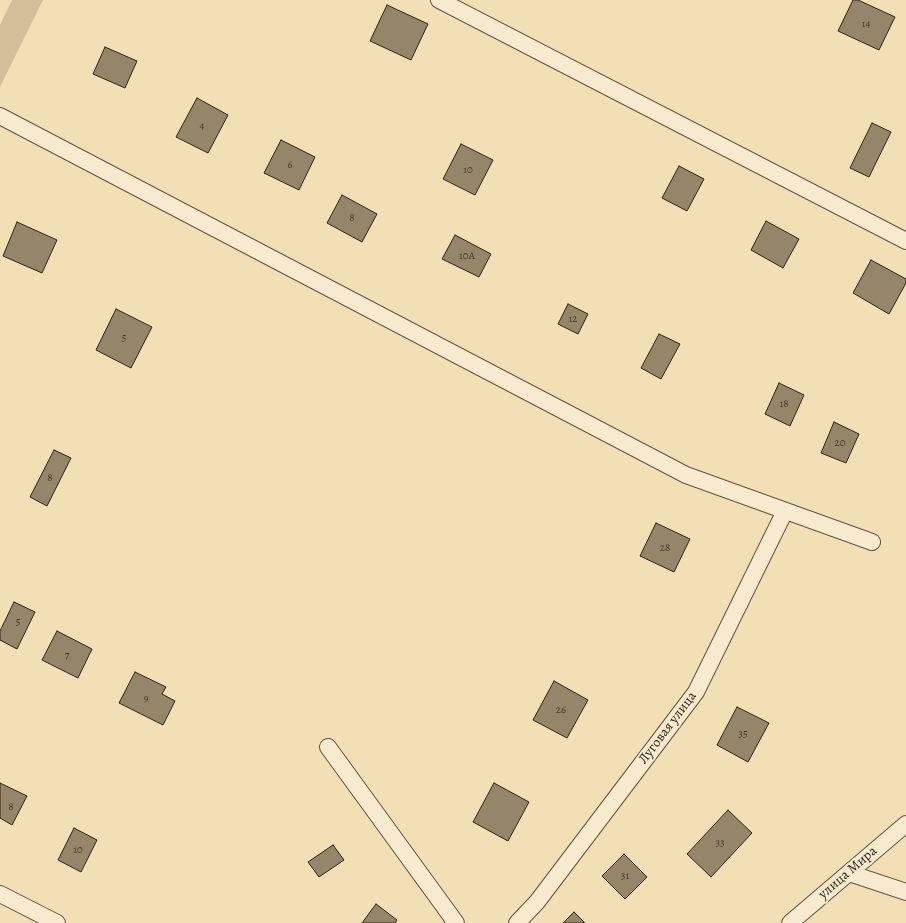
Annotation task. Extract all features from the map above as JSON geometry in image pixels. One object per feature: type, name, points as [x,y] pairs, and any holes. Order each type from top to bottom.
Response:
[{"type":"street","points":[[440,0],[906,240]]},
{"type":"street","points":[[0,116],[686,475],[872,542]]},
{"type":"street","name":"Луговая улица","points":[[517,923],[537,902],[696,692],[785,511]]},
{"type":"street","points":[[328,747],[456,923]]},
{"type":"street","name":"улица Мира","points":[[790,923],[906,824]]},
{"type":"street","points":[[849,873],[906,892]]},
{"type":"street","points":[[0,894],[57,923]]},
{"type":"shaded area","points":[[12,0],[43,0],[0,87],[0,25]]},
{"type":"building","points":[[853,0],[858,0],[895,17],[879,50],[838,31]]},
{"type":"building","points":[[387,5],[428,24],[411,60],[370,41]]},
{"type":"building","points":[[105,47],[137,61],[125,88],[93,74]]},
{"type":"building","points":[[197,98],[228,115],[208,153],[176,137]]},
{"type":"building","points":[[872,123],[891,132],[869,177],[850,168]]},
{"type":"building","points":[[281,140],[315,157],[299,190],[264,173]]},
{"type":"building","points":[[461,144],[493,160],[475,195],[443,179]]},
{"type":"building","points":[[679,166],[704,179],[687,211],[662,198]]},
{"type":"building","points":[[342,195],[377,214],[362,242],[327,223]]},
{"type":"building","points":[[766,221],[799,239],[783,268],[751,250]]},
{"type":"building","points":[[17,222],[57,240],[42,273],[3,256]]},
{"type":"building","points":[[455,235],[491,254],[479,277],[442,259]]},
{"type":"building","points":[[871,260],[906,279],[906,283],[889,314],[853,293]]},
{"type":"building","points":[[568,304],[588,314],[578,334],[558,324]]},
{"type":"building","points":[[116,309],[152,327],[131,368],[96,350]]},
{"type":"building","points":[[659,334],[680,344],[661,379],[641,368]]},
{"type":"building","points":[[779,383],[804,395],[790,426],[765,414]]},
{"type":"building","points":[[834,422],[859,434],[846,463],[821,453]]},
{"type":"building","points":[[54,450],[71,458],[47,506],[30,497]]},
{"type":"building","points":[[656,523],[690,539],[674,572],[640,556]]},
{"type":"building","points":[[14,602],[35,612],[17,649],[0,640],[0,631]]},
{"type":"building","points":[[57,631],[92,649],[78,678],[42,660]]},
{"type":"building","points":[[135,672],[166,687],[162,694],[175,701],[163,725],[119,703]]},
{"type":"building","points":[[554,681],[588,700],[567,738],[533,720]]},
{"type":"building","points":[[737,707],[769,723],[748,762],[717,745]]},
{"type":"building","points":[[0,783],[27,796],[12,825],[0,818]]},
{"type":"building","points":[[494,783],[529,802],[508,841],[473,822]]},
{"type":"building","points":[[728,810],[752,833],[711,877],[687,854]]},
{"type":"building","points":[[74,828],[97,840],[81,872],[58,860]]},
{"type":"building","points":[[333,845],[344,860],[319,877],[308,862]]},
{"type":"building","points":[[624,854],[647,877],[625,899],[602,876]]},
{"type":"building","points":[[376,904],[397,920],[395,923],[362,923]]},
{"type":"building","points":[[574,912],[585,923],[563,923]]}]
